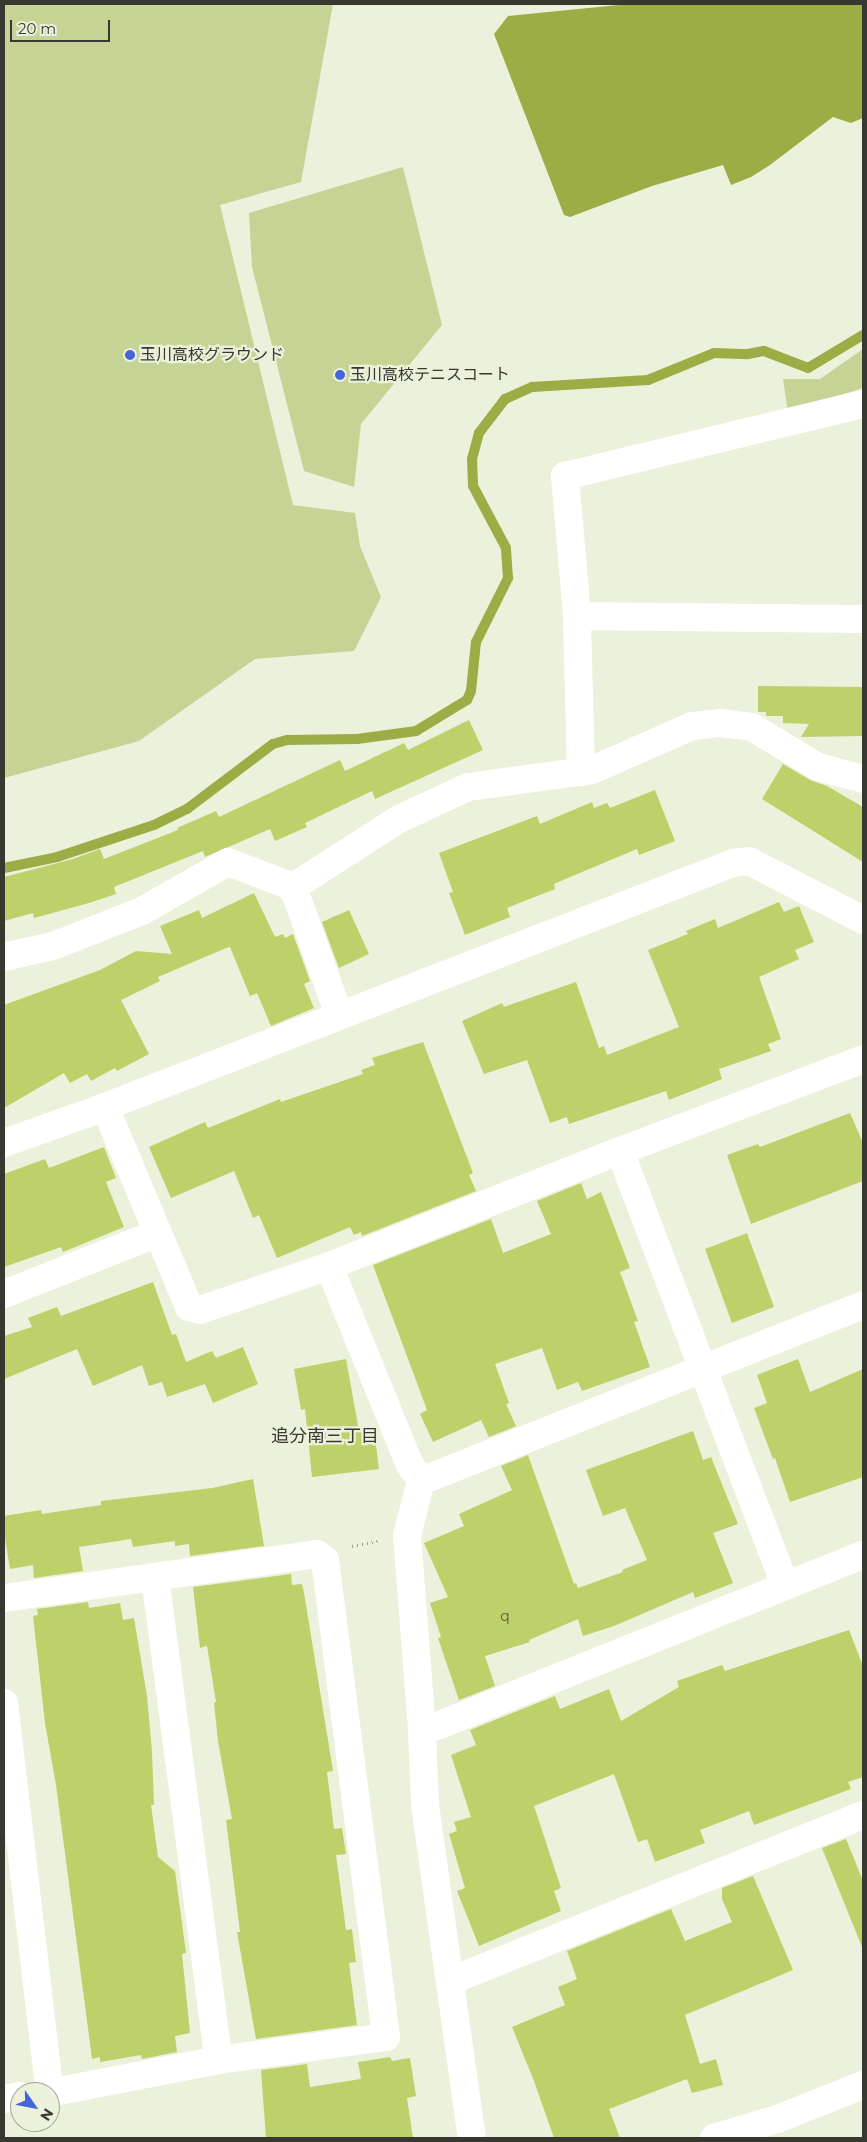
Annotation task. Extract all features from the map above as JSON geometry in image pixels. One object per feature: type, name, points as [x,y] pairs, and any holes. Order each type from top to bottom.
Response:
[{"type":"street","points":[[581,772],[577,616],[565,476],[863,404]]},
{"type":"street","points":[[577,616],[863,619]]},
{"type":"street","points":[[293,887],[399,819],[468,787],[592,770],[692,726],[720,723],[752,727],[818,767],[863,779]]},
{"type":"street","points":[[4,1143],[106,1107],[733,863],[749,861],[863,920]]},
{"type":"street","points":[[4,957],[53,946],[142,911],[228,862],[293,887],[339,1015]]},
{"type":"street","points":[[106,1107],[189,1307],[200,1310],[329,1266],[620,1151],[863,1059]]},
{"type":"street","points":[[620,1151],[785,1586]]},
{"type":"street","points":[[4,1294],[158,1233]]},
{"type":"street","points":[[329,1266],[410,1465],[421,1482],[407,1535],[422,1732],[425,1805],[472,2138]]},
{"type":"street","points":[[421,1482],[863,1306]]},
{"type":"street","points":[[4,1598],[318,1554],[325,1560],[386,2037],[219,2060],[60,2091]]},
{"type":"street","points":[[422,1732],[863,1555]]},
{"type":"street","points":[[155,1577],[219,2060]]},
{"type":"street","points":[[4,1703],[49,2082]]},
{"type":"street","points":[[450,1981],[863,1815]]},
{"type":"street","points":[[714,2138],[777,2119],[863,2084]]},
{"type":"path","points":[[318,1554],[407,1535]]},
{"type":"shaded area","name":"玉川高校グラウンド","points":[[4,4],[333,4],[301,182],[220,205],[293,505],[355,513],[360,546],[381,597],[354,651],[255,659],[139,741],[4,778]]},
{"type":"shaded area","points":[[629,4],[863,4],[863,118],[851,123],[833,117],[770,165],[751,177],[731,185],[723,165],[652,186],[570,217],[564,215],[494,34],[508,16]]},
{"type":"shaded area","name":"玉川高校テニスコート","points":[[403,167],[442,325],[361,424],[354,487],[304,471],[252,267],[249,213]]},
{"type":"shaded area","points":[[863,349],[863,388],[788,412],[783,379],[820,379]]},
{"type":"building","points":[[758,686],[863,687],[863,736],[801,737],[809,724],[783,723],[783,716],[766,716],[766,712],[758,712]]},
{"type":"building","points":[[469,720],[483,750],[375,799],[372,791],[305,823],[307,827],[275,841],[270,829],[205,857],[203,851],[114,887],[116,894],[89,903],[34,918],[33,913],[4,921],[4,877],[73,859],[100,849],[104,859],[178,830],[177,828],[216,811],[219,817],[340,760],[345,771],[404,743],[408,750]]},
{"type":"building","points":[[783,764],[863,807],[863,862],[762,799]]},
{"type":"building","points":[[655,790],[675,841],[639,855],[637,849],[554,884],[555,889],[507,908],[510,917],[465,935],[449,893],[453,892],[439,853],[537,816],[540,824],[592,802],[594,808],[607,803],[610,808]]},
{"type":"building","points":[[254,893],[275,937],[283,934],[285,938],[293,934],[310,981],[304,984],[314,1008],[271,1026],[257,993],[250,996],[230,947],[226,948],[158,977],[160,981],[121,1000],[149,1054],[117,1071],[115,1068],[91,1081],[87,1074],[70,1083],[64,1073],[4,1108],[4,1005],[100,970],[136,951],[172,954],[160,926],[199,910],[202,918]]},
{"type":"building","points":[[779,902],[784,912],[799,906],[814,942],[795,950],[799,959],[759,977],[781,1039],[768,1044],[771,1051],[719,1069],[722,1079],[669,1100],[666,1091],[569,1124],[567,1117],[550,1123],[527,1060],[484,1074],[462,1021],[502,1003],[504,1007],[576,982],[599,1048],[604,1046],[607,1055],[679,1027],[648,950],[688,934],[686,931],[715,919],[718,928]]},
{"type":"building","points":[[349,910],[369,954],[339,968],[322,922]]},
{"type":"building","points":[[423,1042],[473,1173],[469,1175],[476,1191],[362,1236],[361,1232],[354,1235],[350,1227],[277,1258],[259,1215],[253,1218],[234,1171],[171,1198],[149,1147],[205,1122],[208,1128],[280,1099],[281,1102],[363,1074],[361,1070],[375,1065],[372,1058]]},
{"type":"building","points":[[850,1113],[863,1143],[863,1181],[751,1224],[727,1155],[758,1144],[760,1147]]},
{"type":"building","points":[[104,1147],[116,1178],[106,1182],[124,1227],[63,1252],[61,1247],[4,1267],[4,1174],[45,1159],[49,1168]]},
{"type":"building","points":[[581,1183],[587,1199],[601,1192],[630,1268],[620,1272],[638,1321],[634,1322],[650,1367],[582,1391],[578,1382],[557,1390],[542,1348],[495,1364],[509,1403],[506,1404],[516,1426],[489,1437],[481,1420],[433,1442],[420,1414],[427,1410],[373,1265],[491,1219],[503,1253],[551,1234],[537,1201]]},
{"type":"building","points":[[747,1233],[774,1307],[732,1323],[705,1249]]},
{"type":"building","points":[[153,1282],[172,1335],[176,1334],[186,1362],[212,1351],[216,1358],[243,1347],[258,1384],[213,1403],[205,1384],[167,1397],[162,1382],[149,1386],[142,1365],[93,1386],[77,1349],[4,1379],[4,1336],[32,1327],[28,1318],[57,1307],[61,1316]]},
{"type":"building","points":[[346,1359],[359,1431],[374,1430],[379,1469],[312,1477],[305,1409],[301,1410],[294,1369]]},
{"type":"building","points":[[798,1359],[810,1392],[863,1369],[863,1477],[790,1502],[775,1458],[773,1459],[754,1408],[767,1403],[757,1375]]},
{"type":"building","points":[[693,1431],[703,1460],[711,1457],[738,1524],[713,1533],[733,1583],[695,1598],[693,1592],[614,1626],[583,1636],[578,1619],[529,1640],[530,1642],[485,1656],[495,1686],[459,1700],[438,1638],[441,1637],[430,1603],[448,1597],[424,1543],[464,1526],[459,1514],[512,1490],[501,1466],[528,1455],[574,1584],[576,1583],[578,1588],[623,1572],[622,1570],[647,1560],[625,1508],[603,1516],[586,1470]]},
{"type":"building","points":[[253,1479],[264,1546],[190,1556],[189,1544],[175,1546],[175,1541],[133,1547],[131,1539],[79,1547],[83,1571],[34,1578],[33,1565],[10,1569],[4,1532],[4,1516],[41,1510],[42,1514],[101,1505],[101,1501],[212,1488]]},
{"type":"building","points":[[291,1574],[292,1585],[302,1584],[304,1593],[333,1771],[327,1772],[334,1829],[342,1828],[346,1854],[336,1855],[346,1930],[352,1929],[356,1962],[349,1963],[357,2025],[256,2039],[237,1932],[240,1932],[226,1820],[232,1819],[218,1741],[214,1703],[216,1702],[207,1646],[200,1648],[193,1587]]},
{"type":"building","points":[[88,1602],[89,1608],[120,1603],[123,1620],[134,1618],[147,1696],[154,1805],[151,1805],[158,1857],[175,1871],[186,1953],[182,1954],[190,2033],[175,2036],[177,2052],[142,2059],[141,2055],[100,2062],[100,2057],[92,2059],[56,1785],[45,1723],[33,1616],[38,1615],[37,1609]]},
{"type":"building","points":[[849,1630],[863,1666],[863,1777],[848,1782],[851,1789],[754,1825],[749,1811],[700,1830],[705,1843],[655,1862],[647,1839],[638,1842],[614,1774],[534,1806],[561,1888],[554,1891],[561,1911],[479,1946],[457,1891],[465,1888],[449,1834],[457,1831],[454,1822],[471,1817],[451,1755],[476,1745],[470,1730],[555,1696],[560,1709],[609,1689],[621,1721],[679,1687],[677,1681],[722,1665],[725,1671]]},
{"type":"building","points":[[846,1839],[863,1881],[862,1947],[822,1848]]},
{"type":"building","points":[[753,1876],[793,1970],[685,2015],[700,2064],[716,2059],[723,2085],[692,2093],[687,2079],[609,2109],[620,2138],[554,2138],[512,2027],[565,2005],[558,1987],[577,1979],[567,1951],[671,1909],[685,1941],[732,1922],[722,1899],[722,1888]]},
{"type":"building","points":[[390,2057],[392,2061],[410,2058],[416,2096],[407,2098],[413,2138],[266,2138],[261,2070],[307,2064],[310,2087],[361,2079],[358,2062]]},
{"type":"waterway","points":[[4,868],[57,857],[154,825],[187,809],[273,744],[287,740],[357,739],[416,731],[467,700],[471,691],[476,642],[508,578],[506,548],[473,486],[472,459],[479,433],[505,399],[532,387],[648,380],[714,353],[748,354],[764,351],[808,368],[863,335]]},
{"type":"place","name":"玉川高校グラウンド","points":[[130,355]]},
{"type":"place","name":"玉川高校テニスコート","points":[[340,375]]},
{"type":"district","name":"追分南三丁目","points":[[325,1436]]}]
